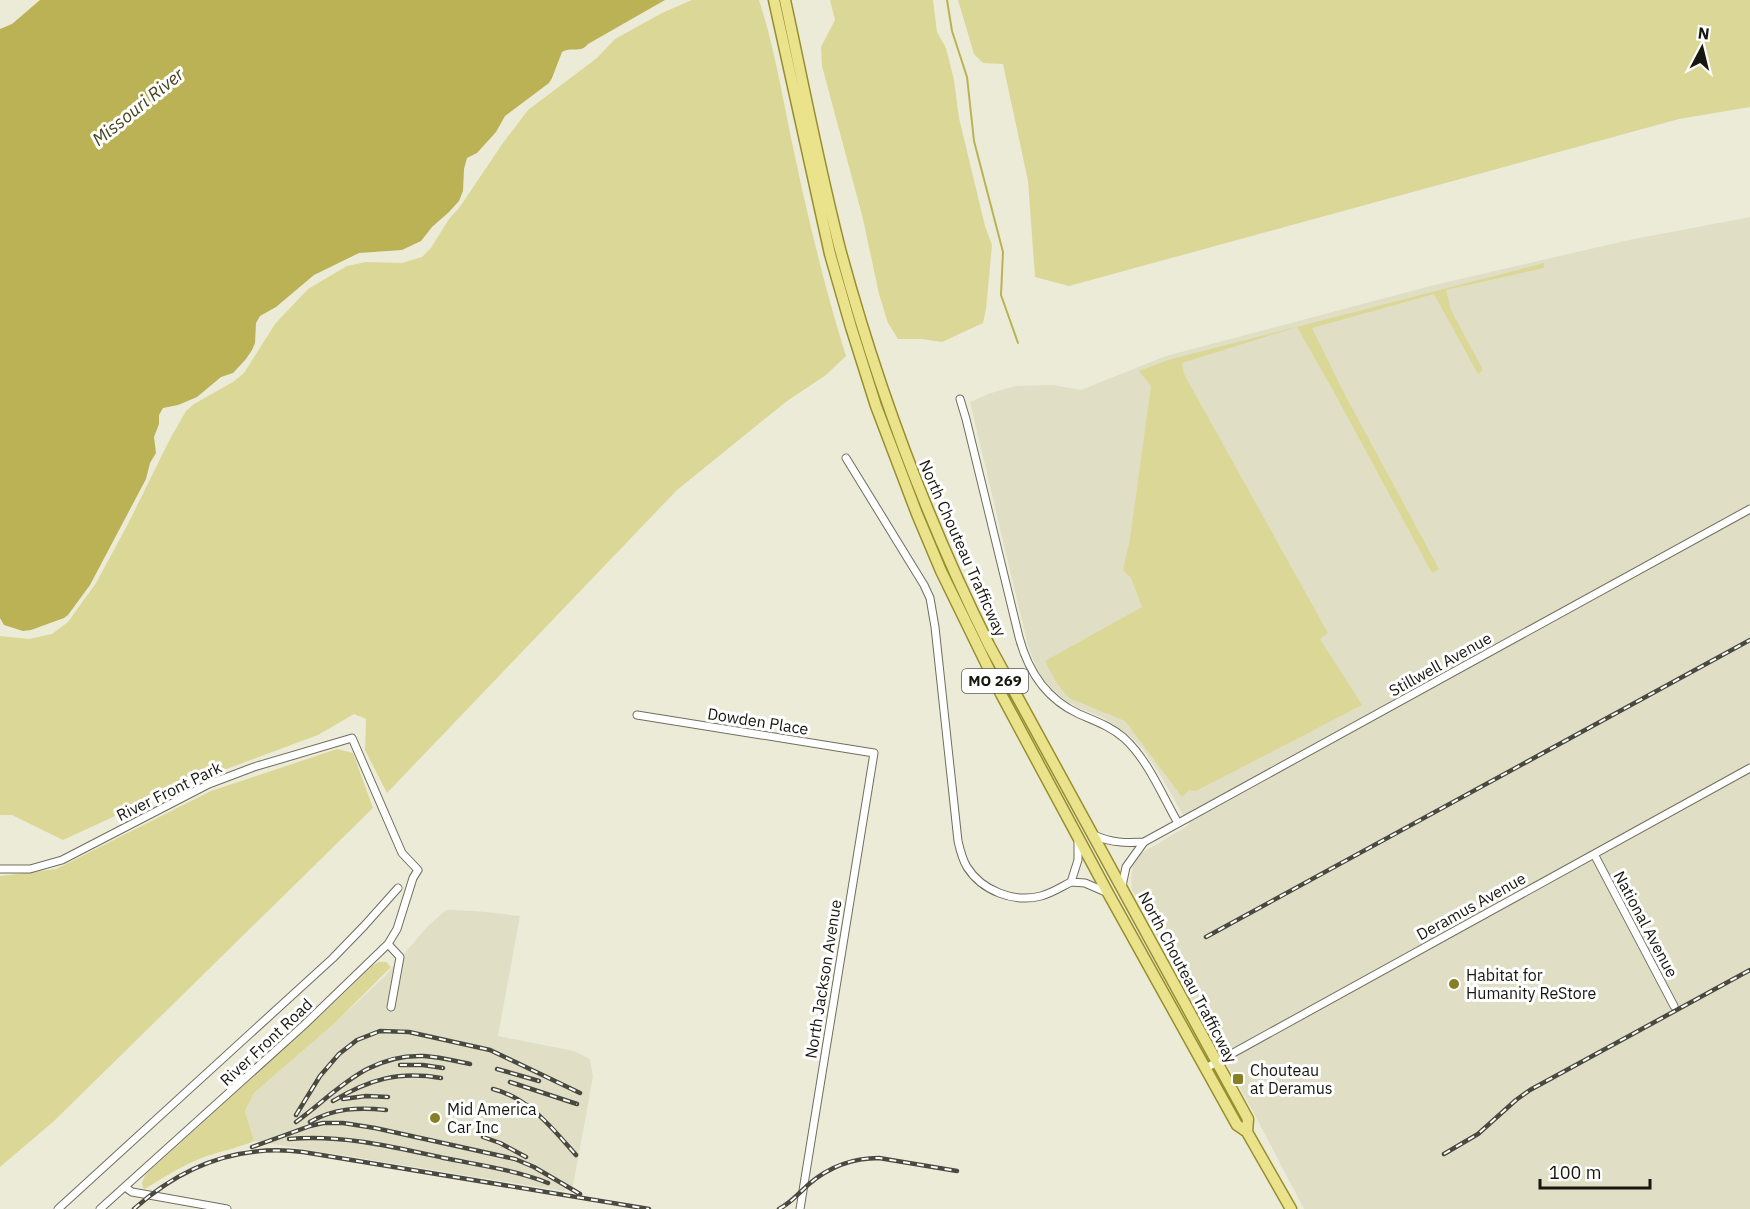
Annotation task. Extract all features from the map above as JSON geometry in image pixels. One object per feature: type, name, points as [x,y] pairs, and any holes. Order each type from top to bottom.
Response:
[{"type":"main road","name":"North Chouteau Trafficway","points":[[774,0],[830,254],[854,338],[941,571],[1001,693],[1108,894],[1237,1125],[1248,1132],[1291,1209]]},
{"type":"main road","name":"North Chouteau Trafficway","points":[[785,0],[840,249],[901,459],[984,634],[1032,726],[1122,886],[1248,1119],[1248,1132]]},
{"type":"street","name":"North Chouteau Trafficway","points":[[960,399],[1019,637],[1030,669],[1043,688],[1059,702],[1109,727],[1126,740],[1142,760],[1178,823]]},
{"type":"street","points":[[846,458],[930,598],[958,841],[967,867],[983,885],[1010,896],[1024,898],[1049,893],[1071,882],[1085,883],[1108,894]]},
{"type":"street","name":"Stillwell Avenue","points":[[1122,886],[1126,867],[1144,842],[1750,509]]},
{"type":"street","name":"Dowden Place","points":[[637,715],[874,753]]},
{"type":"street","name":"River Front Park","points":[[0,869],[30,869],[62,860],[209,784],[254,767],[352,738],[402,853],[418,870]]},
{"type":"street","name":"North Jackson Avenue","points":[[800,1209],[874,753]]},
{"type":"street","name":"Deramus Avenue","points":[[1206,1068],[1750,768]]},
{"type":"street","name":"North Chouteau Trafficway","points":[[1071,882],[1078,860],[1077,834]]},
{"type":"street","name":"Stillwell Avenue","points":[[1094,836],[1112,842],[1144,842]]},
{"type":"street","name":"National Avenue","points":[[1594,854],[1674,1006]]},
{"type":"street","name":"River Front Road","points":[[100,1209],[304,1025],[388,944],[397,929],[413,878],[418,870]]},
{"type":"street","name":"River Front Road","points":[[58,1209],[333,958],[398,888]]},
{"type":"street","points":[[388,944],[400,957],[391,1007]]},
{"type":"street","points":[[125,1187],[132,1192],[227,1209]]},
{"type":"shaded area","points":[[692,0],[759,0],[775,60],[813,235],[846,356],[826,375],[787,401],[677,490],[387,793],[365,750],[366,719],[354,714],[318,735],[178,787],[63,840],[12,815],[0,815],[0,636],[29,639],[52,634],[68,622],[96,583],[186,411],[244,373],[275,324],[308,289],[347,266],[366,262],[402,263],[422,257],[431,248],[449,219],[528,110],[597,58],[615,39],[662,13]]},
{"type":"shaded area","points":[[830,0],[933,0],[937,32],[946,48],[954,80],[959,118],[985,226],[992,245],[983,323],[942,342],[898,339],[888,323],[822,66],[821,47],[835,20]]},
{"type":"shaded area","points":[[958,0],[1750,0],[1750,107],[1679,119],[1069,286],[1035,277],[1028,181],[1003,64],[983,63],[974,54]]},
{"type":"shaded area","points":[[1750,217],[1750,1209],[1304,1209],[1132,890],[1133,865],[1140,854],[1189,825],[1143,749],[1129,735],[1104,718],[1066,701],[1050,688],[1038,672],[1028,646],[970,402],[1015,386],[1053,385],[1081,390],[1166,356],[1434,285],[1629,240]]},
{"type":"shaded area","points":[[1544,263],[1544,268],[1446,290],[1451,310],[1483,370],[1478,374],[1434,294],[1312,328],[1345,395],[1439,569],[1432,573],[1297,327],[1182,363],[1184,374],[1328,633],[1320,639],[1362,705],[1196,791],[1189,790],[1182,797],[1125,721],[1069,698],[1056,682],[1045,661],[1142,607],[1131,578],[1123,570],[1130,539],[1151,386],[1139,371],[1168,360]]},
{"type":"shaded area","points":[[337,749],[353,753],[373,808],[54,1121],[0,1167],[0,876],[56,869],[211,791]]},
{"type":"shaded area","points":[[446,910],[520,916],[498,1036],[574,1051],[590,1059],[593,1077],[573,1186],[563,1191],[254,1141],[245,1111],[254,1093],[384,977],[427,927]]},
{"type":"shaded area","points":[[379,962],[386,962],[391,967],[336,1022],[254,1093],[245,1111],[254,1141],[196,1160],[145,1189],[143,1188],[145,1175]]},
{"type":"water","name":"Missouri River","points":[[40,0],[665,0],[582,49],[562,52],[549,83],[505,116],[496,132],[477,153],[467,158],[463,191],[459,201],[421,241],[402,250],[359,253],[314,275],[276,307],[260,316],[256,323],[255,343],[252,350],[233,373],[221,377],[197,397],[163,408],[154,437],[156,453],[150,463],[146,479],[90,585],[64,618],[23,631],[4,625],[0,618],[0,29],[12,24]]},
{"type":"waterway","points":[[947,0],[952,31],[967,77],[974,141],[1003,252],[1001,295],[1018,343]]},
{"type":"railway","points":[[1206,937],[1750,640]]},
{"type":"railway","points":[[1444,1154],[1478,1134],[1530,1090],[1750,970]]},
{"type":"railway","points":[[296,1115],[320,1076],[339,1054],[357,1040],[380,1031],[409,1032],[490,1050],[580,1093]]},
{"type":"railway","points":[[296,1122],[354,1077],[386,1061],[424,1056],[470,1064]]},
{"type":"railway","points":[[400,1065],[443,1068]]},
{"type":"railway","points":[[497,1069],[539,1081]]},
{"type":"railway","points":[[333,1101],[359,1087],[398,1076],[441,1078]]},
{"type":"railway","points":[[510,1082],[577,1104]]},
{"type":"railway","points":[[493,1089],[506,1093],[529,1107],[576,1155]]},
{"type":"railway","points":[[343,1099],[366,1096],[388,1097]]},
{"type":"railway","points":[[310,1122],[337,1111],[386,1110]]},
{"type":"railway","points":[[252,1147],[310,1126],[323,1123],[343,1123],[515,1159],[534,1167],[580,1194]]},
{"type":"railway","points":[[483,1137],[526,1157]]},
{"type":"railway","points":[[289,1139],[328,1138],[367,1142],[497,1168],[548,1183]]},
{"type":"railway","points":[[134,1209],[172,1181],[212,1161],[256,1151],[279,1150],[303,1152],[649,1209]]},
{"type":"railway","points":[[779,1209],[825,1173],[859,1160],[879,1158],[957,1171]]},
{"type":"place","name":"Habitat for Humanity ReStore","points":[[1454,984]]},
{"type":"place","name":"Chouteau at Deramus","points":[[1238,1079]]},
{"type":"place","name":"Mid America Car Inc","points":[[435,1118]]}]
